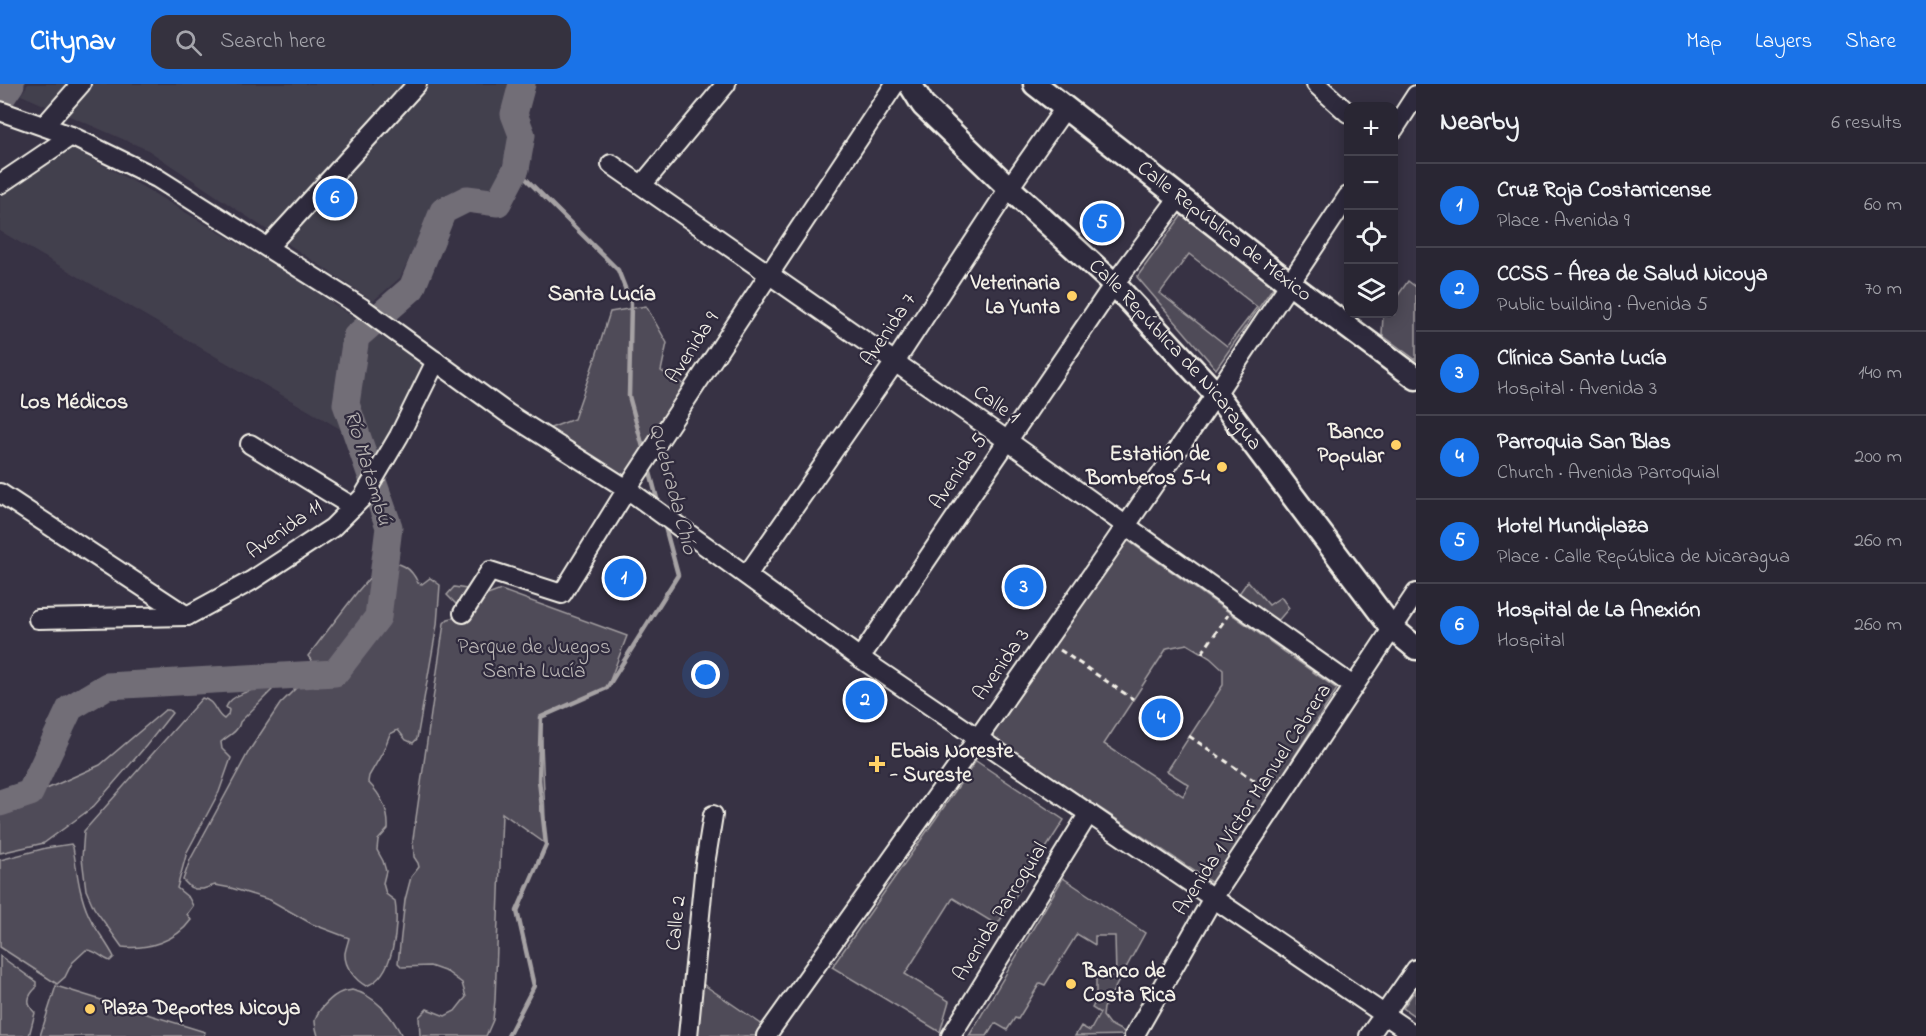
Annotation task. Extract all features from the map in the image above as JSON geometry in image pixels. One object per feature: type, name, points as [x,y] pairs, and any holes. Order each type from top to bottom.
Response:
[{"type":"main road","name":"Calle República de Nicaragua","points":[[910,84],[923,105],[1008,188],[1114,284],[1216,394],[1392,628],[1416,648]]},
{"type":"main road","name":"Calle República de México","points":[[1035,84],[1289,283],[1416,378]]},
{"type":"street","points":[[44,126],[81,84]]},
{"type":"street","points":[[268,247],[417,84]]},
{"type":"street","points":[[642,185],[726,84]]},
{"type":"street","name":"Avenida 9","points":[[463,613],[490,571],[562,594],[627,489],[894,84]]},
{"type":"street","points":[[1316,84],[1344,109]]},
{"type":"street","points":[[1398,123],[1416,95]]},
{"type":"street","name":"Avenida 7","points":[[747,575],[895,362],[1008,188],[1065,108]]},
{"type":"street","points":[[3,112],[71,136],[157,178],[362,307],[507,413],[627,489],[860,658],[1416,1036]]},
{"type":"street","points":[[0,184],[71,136]]},
{"type":"street","name":"Calle 1","points":[[610,164],[1008,441],[1353,686]]},
{"type":"street","name":"Avenida 5","points":[[860,658],[1114,284],[1180,196]]},
{"type":"street","name":"Avenida 3","points":[[766,1036],[1046,640],[1216,394],[1344,202]]},
{"type":"street","name":"Avenida 11","points":[[187,616],[251,581],[332,528],[358,502],[399,436],[436,361]]},
{"type":"street","points":[[250,444],[358,502]]},
{"type":"street","points":[[0,493],[187,616]]},
{"type":"street","name":"Avenida 1 Víctor Manuel Cabrera","points":[[1134,1036],[1213,898],[1416,593]]},
{"type":"street","points":[[38,619],[187,616]]},
{"type":"street","name":"Avenida Parroquial","points":[[951,1036],[1089,813]]},
{"type":"street","name":"Calle 2","points":[[688,1036],[705,864],[713,815]]},
{"type":"street","points":[[1370,1036],[1416,969]]},
{"type":"path","points":[[1202,653],[1236,604]]},
{"type":"path","points":[[1046,640],[1133,699]]},
{"type":"path","points":[[1189,736],[1279,798]]},
{"type":"shaded area","points":[[28,84],[511,84],[504,118],[513,138],[493,188],[468,188],[433,207],[400,278],[373,301],[148,150],[21,95]]},
{"type":"shaded area","points":[[70,147],[143,187],[294,277],[423,365],[380,452],[0,231],[0,197]]},
{"type":"green space","points":[[1182,215],[1274,286],[1216,369],[1137,277]],"holes":[[[1189,254],[1257,307],[1227,346],[1160,293]]]},
{"type":"green space","points":[[1408,281],[1416,287],[1416,360],[1382,335],[1383,318],[1398,318],[1398,295]]},
{"type":"green space","points":[[646,306],[667,343],[661,371],[693,390],[630,484],[548,429],[574,419],[610,312]]},
{"type":"green space","points":[[1127,540],[1337,689],[1214,884],[990,735]],"holes":[[[1187,644],[1210,658],[1223,670],[1223,685],[1167,771],[1189,785],[1183,796],[1104,744],[1167,648]]]},
{"type":"green space","points":[[383,562],[405,566],[418,583],[422,584],[430,578],[440,585],[437,625],[417,739],[413,743],[406,740],[398,730],[390,734],[369,776],[368,782],[381,798],[386,810],[388,829],[378,840],[377,850],[386,871],[383,883],[386,894],[395,901],[396,923],[389,961],[375,981],[366,986],[354,976],[346,963],[345,953],[349,938],[312,924],[270,900],[215,885],[195,889],[183,880],[190,860],[249,751],[280,704],[305,679],[314,664],[308,656]]},
{"type":"green space","points":[[1248,581],[1269,605],[1281,597],[1289,608],[1276,623],[1238,595]]},
{"type":"green space","name":"Parque de Juegos Santa Lucía","points":[[454,587],[485,596],[501,590],[627,636],[607,688],[541,717],[546,844],[502,813],[495,1000],[493,1020],[486,1036],[420,1036],[419,1017],[427,1009],[445,1016],[455,1011],[466,997],[462,983],[447,972],[430,966],[402,967],[398,963],[405,900],[411,877],[419,867],[414,857],[413,839],[444,623],[448,619],[462,616],[462,610],[447,595]]},
{"type":"green space","points":[[270,686],[273,689],[240,722],[235,731],[221,742],[222,749],[231,758],[219,792],[187,852],[177,888],[189,898],[193,906],[187,914],[191,920],[169,939],[141,947],[122,947],[94,908],[86,890],[82,858],[84,831],[202,698],[210,702],[224,719],[229,710],[226,707],[233,698],[245,692]]},
{"type":"green space","points":[[165,710],[172,713],[93,807],[44,843],[0,853],[0,813],[13,804],[100,765]]},
{"type":"green space","points":[[976,761],[1064,820],[997,925],[953,898],[905,974],[949,1001],[940,1032],[832,967]]},
{"type":"green space","points":[[71,844],[86,908],[114,957],[110,961],[93,951],[86,950],[72,963],[65,977],[57,984],[0,947],[0,860]]},
{"type":"green space","points":[[1063,878],[1145,933],[1104,1008],[1103,1016],[1109,1024],[1130,1035],[1075,1036],[1081,1026],[1090,1031],[1100,1013],[1092,1008],[1096,1000],[1096,977],[1116,976],[1115,936],[1095,936],[1095,945],[1077,934],[1045,985],[1040,983],[1018,1019],[1015,1018],[1007,1030],[995,1023],[987,1036],[969,1036]]},
{"type":"green space","points":[[0,956],[36,982],[36,988],[29,1000],[35,1013],[29,1036],[0,1036]]},
{"type":"green space","points":[[694,978],[770,1030],[766,1036],[688,1036]]},
{"type":"green space","name":"Plaza Deportes Nicoya","points":[[56,986],[205,1032],[204,1036],[40,1036]]},
{"type":"green space","points":[[1416,989],[1416,1017],[1403,1008]]},
{"type":"green space","points":[[352,990],[368,996],[382,1007],[402,1036],[318,1036],[315,1021],[322,1008],[338,994]]},
{"type":"waterway","points":[[0,100],[11,84]]},
{"type":"waterway","name":"Río Matambú","points":[[0,803],[30,793],[70,708],[107,686],[335,673],[378,617],[389,527],[346,404],[356,337],[412,288],[443,211],[467,199],[498,203],[516,169],[522,135],[514,114],[522,84]]},
{"type":"waterway","name":"Quebrada Chío","points":[[516,169],[618,270],[631,303],[629,396],[644,451]]},
{"type":"waterway","name":"Quebrada Chío","points":[[648,465],[659,506]]},
{"type":"waterway","name":"Quebrada Chío","points":[[508,1036],[534,986],[517,911],[546,845],[539,780],[541,717],[607,688],[678,575],[664,523]]},
{"type":"place","name":"Hospital de La Anexión","points":[[335,198]]},
{"type":"place","name":"Hotel Mundiplaza","points":[[1102,223]]},
{"type":"place","name":"Veterinaria La Yunta","points":[[1072,296]]},
{"type":"place","name":"Banco Popular","points":[[1396,445]]},
{"type":"place","name":"Estatión de Bomberos 5-4","points":[[1222,467]]},
{"type":"place","name":"Cruz Roja Costarricense","points":[[624,578]]},
{"type":"place","name":"Clínica Santa Lucía","points":[[1024,587]]},
{"type":"place","name":"CCSS - Área de Salud Nicoya","points":[[865,700]]},
{"type":"place","name":"Parroquia San Blas","points":[[1161,718]]},
{"type":"place","name":"Ebais Noreste - Sureste","points":[[877,764]]},
{"type":"place","name":"Banco de Costa Rica","points":[[1071,984]]},
{"type":"place","name":"Plaza Deportes Nicoya","points":[[90,1009]]},
{"type":"district","name":"Santa Lucía","points":[[602,295]]},
{"type":"district","name":"Los Médicos","points":[[74,403]]}]
